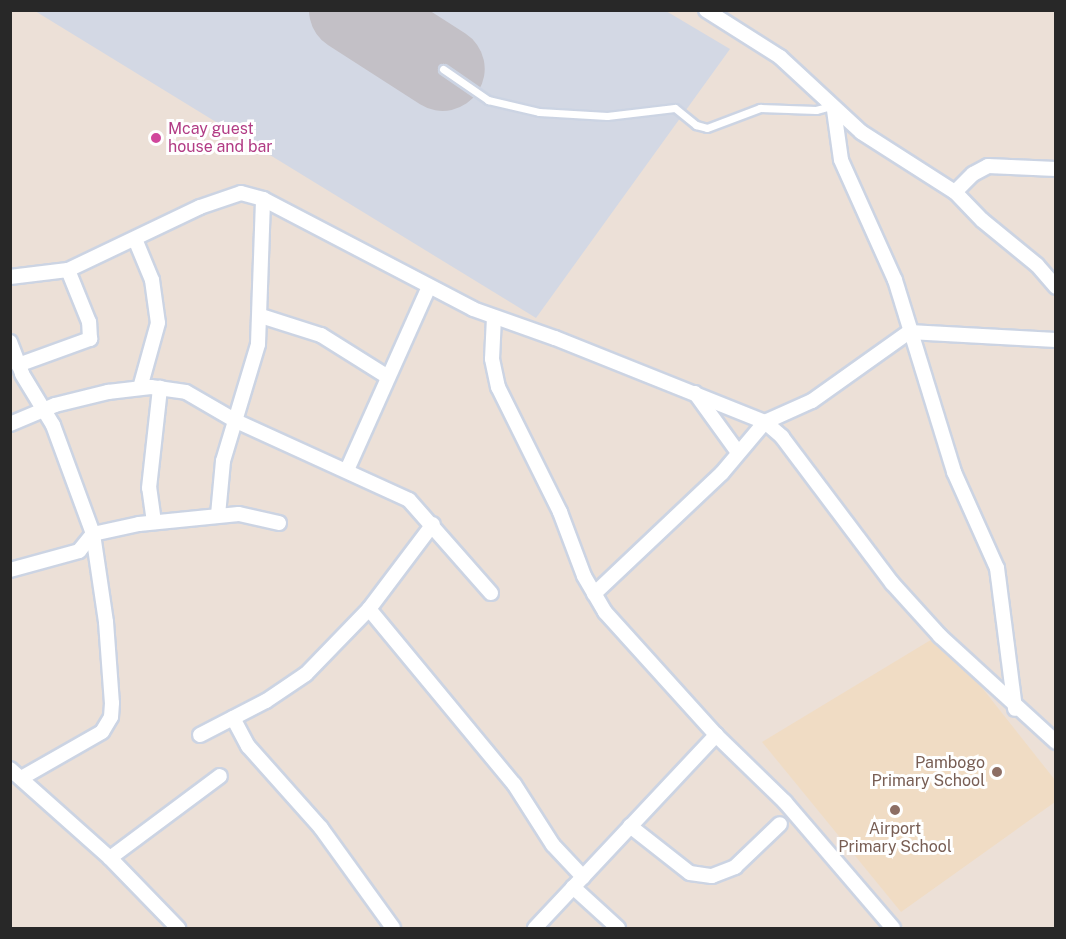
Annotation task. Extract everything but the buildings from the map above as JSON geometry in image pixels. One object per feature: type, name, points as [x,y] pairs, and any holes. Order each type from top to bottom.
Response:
[{"type":"street","points":[[706,10],[767,47],[833,108],[892,153],[955,192],[982,220],[1037,265],[1056,287]]},
{"type":"street","points":[[833,108],[841,160],[895,280],[909,332],[920,352],[954,472],[997,568],[1015,709]]},
{"type":"street","points":[[955,192],[973,174],[988,166],[1056,169]]},
{"type":"street","points":[[10,277],[68,270],[226,195],[241,193],[263,199],[429,287],[494,317],[765,422],[782,437],[892,583],[940,636],[1015,709],[1056,742]]},
{"type":"street","points":[[218,515],[223,461],[254,364],[261,316],[263,199]]},
{"type":"street","points":[[135,239],[152,279],[158,323],[140,388]]},
{"type":"street","points":[[18,365],[90,339],[89,322],[68,270]]},
{"type":"street","points":[[347,470],[429,287]]},
{"type":"street","points":[[261,316],[321,335],[388,377]]},
{"type":"street","points":[[494,317],[492,359],[498,387],[546,481],[594,594],[636,650],[716,735],[785,802],[893,928]]},
{"type":"street","points":[[594,594],[722,473],[737,451],[765,422],[812,401],[909,332],[1056,340]]},
{"type":"street","points":[[10,342],[18,365],[44,408],[93,534],[107,629],[111,717],[102,732],[23,777]]},
{"type":"street","points":[[10,424],[44,408],[81,398],[140,388],[186,392],[236,421],[409,500],[433,524],[491,593]]},
{"type":"street","points":[[154,522],[149,488],[160,388]]},
{"type":"street","points":[[694,393],[737,451]]},
{"type":"street","points":[[10,570],[79,551],[93,534],[154,522],[251,514],[279,523]]},
{"type":"street","points":[[200,735],[306,674],[369,609],[433,524]]},
{"type":"street","points":[[369,609],[514,784],[578,882],[618,928]]},
{"type":"street","points":[[233,718],[248,746],[321,828],[393,928]]},
{"type":"street","points":[[535,928],[716,735]]},
{"type":"street","points":[[10,769],[23,777],[110,858],[171,927]]},
{"type":"street","points":[[110,858],[220,776]]},
{"type":"street","points":[[630,825],[690,873],[712,876],[735,867],[780,824]]},
{"type":"lane","points":[[443,69],[488,100],[539,112],[607,117],[675,108],[696,125],[707,128],[760,108],[816,110],[833,108]]},
{"type":"shaded area","points":[[35,11],[666,11],[730,49],[536,318]]},
{"type":"shaded area","points":[[934,638],[968,670],[1055,780],[1055,802],[901,912],[762,742]]},
{"type":"runway","points":[[351,10],[443,69]]},
{"type":"place","name":"Mcay guest house and bar","points":[[156,138]]},
{"type":"place","name":"Pambogo Primary School","points":[[997,772]]},
{"type":"place","name":"Airport Primary School","points":[[895,810]]}]
